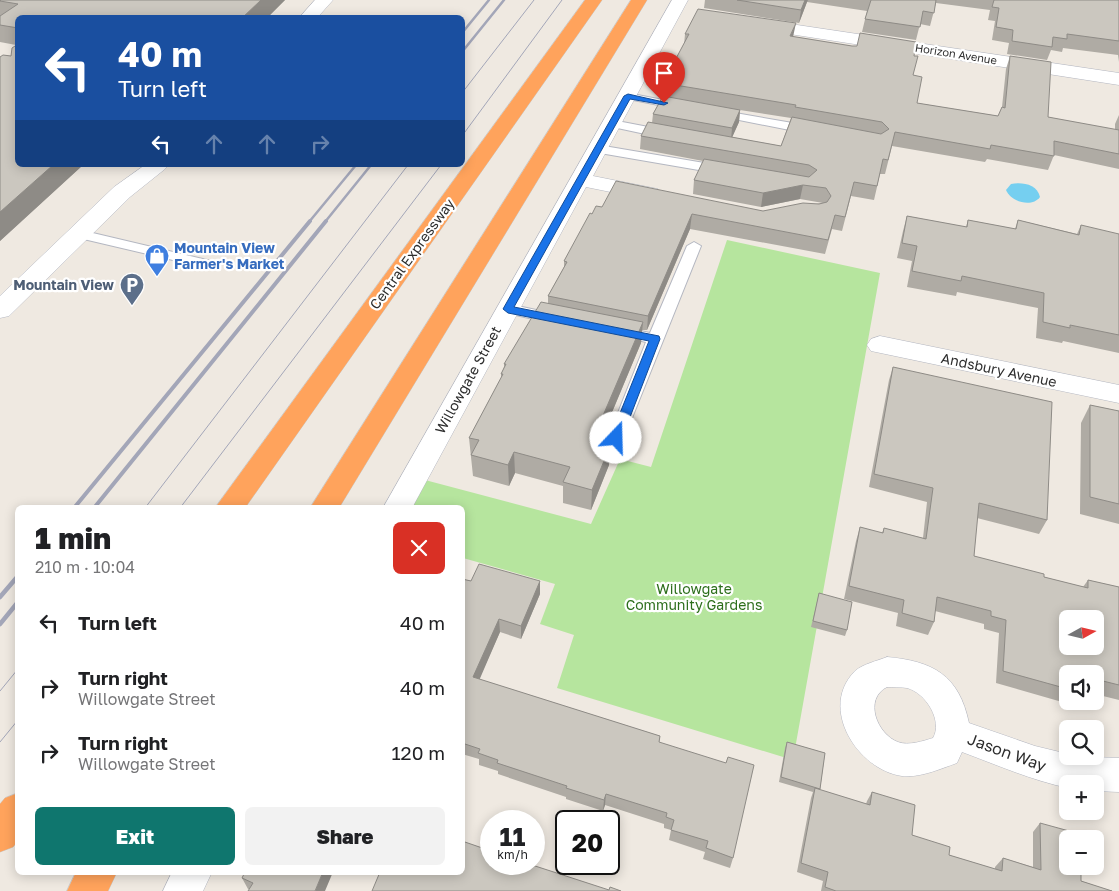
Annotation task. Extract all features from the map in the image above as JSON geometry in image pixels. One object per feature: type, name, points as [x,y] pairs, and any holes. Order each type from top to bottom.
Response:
[{"type":"highway","name":"Central Expressway","points":[[231,505],[594,0]]},
{"type":"highway","points":[[326,505],[639,0]]},
{"type":"highway","points":[[0,834],[15,814]]},
{"type":"highway","points":[[86,891],[96,875]]},
{"type":"street","points":[[310,15],[325,0]]},
{"type":"street","name":"Willowgate Street","points":[[399,505],[628,96],[683,9]]},
{"type":"street","name":"Horizon Avenue","points":[[743,22],[1119,79]]},
{"type":"street","points":[[122,192],[140,167]]},
{"type":"street","points":[[0,310],[122,192],[155,167]]},
{"type":"street","points":[[580,180],[670,197]]},
{"type":"street","name":"Andsbury Avenue","points":[[880,345],[1119,394]]},
{"type":"street","name":"Jason Way","points":[[954,733],[1058,770],[1094,776],[1119,775]]},
{"type":"street","points":[[182,891],[191,875]]},
{"type":"lane","points":[[628,96],[820,131]]},
{"type":"lane","points":[[612,124],[681,137]]},
{"type":"lane","points":[[598,149],[734,172]]},
{"type":"lane","points":[[80,234],[207,264]]},
{"type":"lane","points":[[616,438],[694,246]]},
{"type":"lane","points":[[508,309],[569,322]]},
{"type":"lane","points":[[607,329],[655,339]]},
{"type":"green space","name":"Willowgate Community Gardens","points":[[727,240],[880,273],[793,760],[557,688],[574,635],[540,624],[555,584],[465,559],[465,505],[413,505],[425,480],[591,524],[620,459],[651,467]]},
{"type":"water","points":[[1020,183],[1028,185],[1036,189],[1040,197],[1027,203],[1012,198],[1006,190],[1011,184]]},
{"type":"building","points":[[261,0],[245,15],[15,15],[15,28],[0,25],[0,16],[18,4],[0,1]]},
{"type":"building","points":[[737,0],[805,0],[801,10]]},
{"type":"building","points":[[871,0],[936,0],[934,13],[923,11],[920,27],[865,19]]},
{"type":"building","points":[[994,0],[1119,0],[1119,41],[1067,34],[1067,39],[1053,37],[1052,47],[1012,41],[1013,30],[996,27],[999,8],[992,7]]},
{"type":"building","points":[[698,9],[796,23],[790,36],[852,46],[857,46],[860,33],[916,42],[914,56],[918,56],[913,75],[922,77],[917,103],[998,116],[1002,107],[1005,108],[1010,56],[1051,62],[1048,117],[1119,130],[1119,154],[1054,141],[1054,156],[991,145],[990,149],[895,132],[888,160],[883,159],[877,186],[854,182],[845,217],[835,215],[828,240],[692,214],[648,316],[548,296],[567,262],[564,261],[590,213],[592,214],[596,206],[602,207],[616,181],[763,211],[803,203],[819,204],[827,202],[831,196],[826,188],[803,185],[763,193],[694,180],[704,159],[809,177],[817,170],[809,165],[641,136],[648,122],[781,146],[792,117],[881,134],[889,129],[882,122],[795,107],[796,105],[663,83],[689,34],[685,34]]},
{"type":"building","points":[[15,46],[15,167],[51,167],[0,212],[0,57],[3,55],[11,56],[12,48]]},
{"type":"building","points":[[663,96],[740,110],[732,128],[653,114]]},
{"type":"building","points":[[907,216],[967,227],[968,220],[1016,229],[1018,220],[1079,235],[1081,225],[1119,234],[1119,335],[1070,325],[1070,328],[1043,322],[1044,293],[962,276],[961,281],[912,271],[917,246],[902,243]]},
{"type":"building","points":[[541,302],[643,322],[593,439],[611,444],[592,490],[563,482],[570,467],[514,452],[508,465],[471,455],[479,440],[469,438],[503,374],[501,374],[506,364],[504,364]]},
{"type":"building","points":[[893,367],[1052,402],[1047,520],[979,503],[974,556],[1044,574],[1044,577],[1088,588],[1088,580],[1119,587],[1119,685],[1104,681],[1104,665],[1059,665],[1059,687],[1003,671],[1006,620],[991,616],[991,611],[937,597],[934,622],[902,613],[904,600],[849,586],[860,527],[883,533],[884,528],[926,539],[933,488],[874,474]]},
{"type":"building","points":[[1090,405],[1119,411],[1119,504],[1090,497]]},
{"type":"building","points":[[479,564],[540,581],[521,626],[499,619],[473,677],[660,736],[659,742],[726,763],[728,757],[754,765],[733,858],[706,848],[708,841],[671,830],[674,820],[666,817],[667,813],[606,794],[604,800],[566,788],[567,786],[497,763],[498,760],[478,753],[480,749],[465,744],[465,580],[471,581]]},
{"type":"building","points":[[819,593],[852,602],[847,630],[813,621]]},
{"type":"building","points":[[787,742],[825,753],[820,789],[781,777]]},
{"type":"building","points":[[815,788],[870,805],[872,792],[915,805],[912,835],[950,847],[949,855],[1002,871],[1003,858],[1041,870],[1040,823],[1065,830],[1059,830],[1059,875],[1081,875],[1081,881],[1112,891],[836,891],[825,887],[828,872],[801,863]]},
{"type":"building","points":[[465,842],[480,847],[480,875],[545,875],[545,869],[555,872],[555,875],[563,875],[609,890],[610,887],[621,891],[372,891],[379,875],[465,875]]},
{"type":"building","points":[[244,875],[322,875],[315,891],[248,891],[253,883],[242,878]]},
{"type":"tram line","points":[[465,89],[534,0]]},
{"type":"tram line","points":[[465,132],[562,0]]},
{"type":"tram line","points":[[147,505],[406,167]]},
{"type":"tram line","points":[[182,505],[439,167]]},
{"type":"tram line","points":[[0,691],[15,673]]},
{"type":"tram line","points":[[0,742],[15,724]]},
{"type":"railway","points":[[465,29],[489,0]]},
{"type":"railway","points":[[465,48],[504,0]]},
{"type":"railway","points":[[309,222],[354,167]]},
{"type":"railway","points":[[325,222],[369,167]]},
{"type":"railway","points":[[76,505],[310,221]]},
{"type":"railway","points":[[96,505],[326,221]]},
{"type":"railway","points":[[0,597],[15,580]]},
{"type":"railway","points":[[0,624],[15,606]]},
{"type":"place","name":"Mountain View Farmer's Market","points":[[157,277]]},
{"type":"place","name":"Mountain View","points":[[132,306]]},
{"type":"route","points":[[616,438],[655,339],[508,309],[628,96],[664,103]]}]
